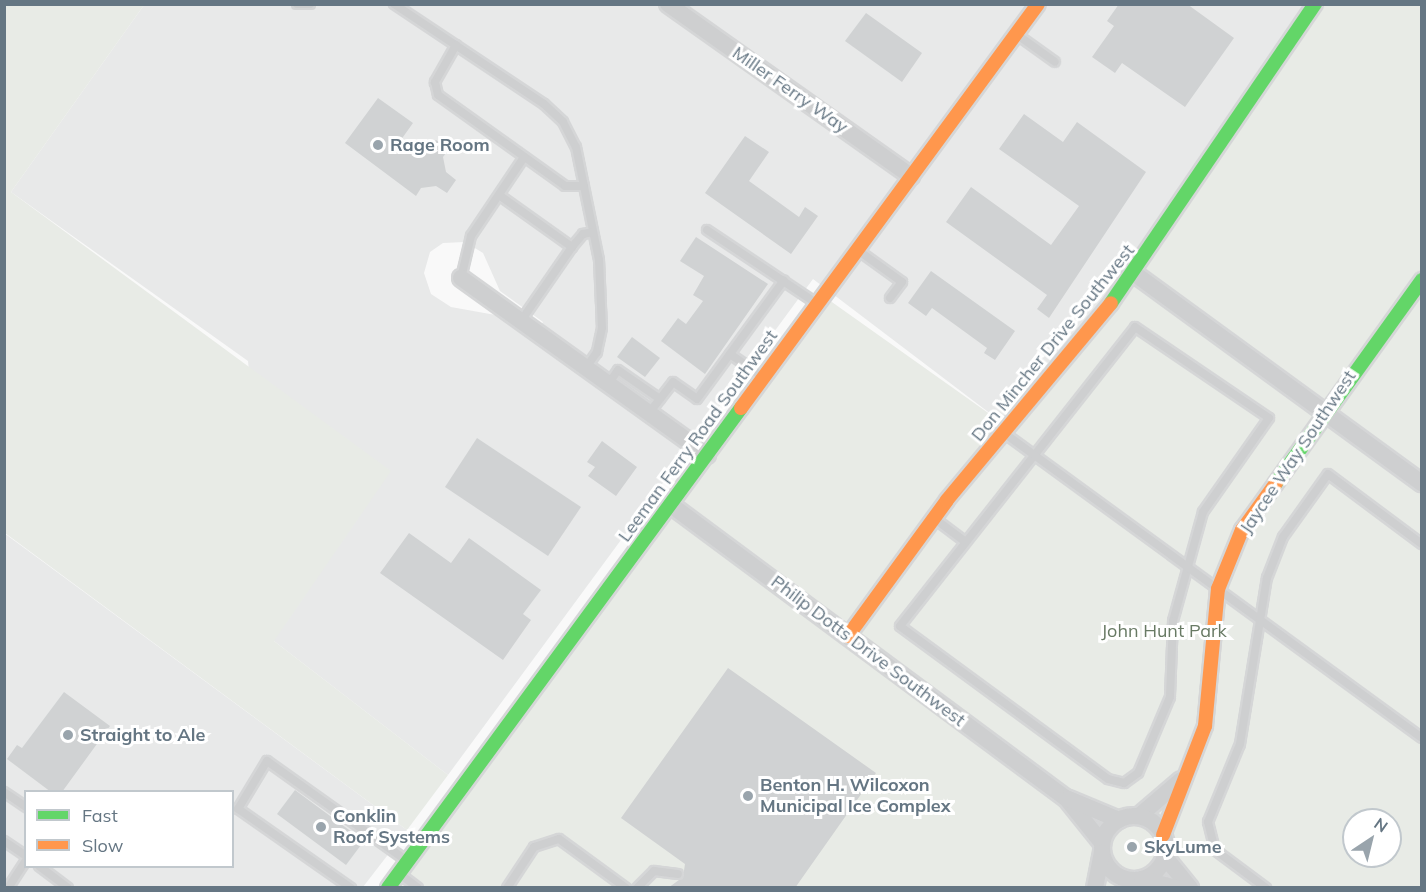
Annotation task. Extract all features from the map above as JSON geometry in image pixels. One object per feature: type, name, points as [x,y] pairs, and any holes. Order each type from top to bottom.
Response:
[{"type":"street","name":"Miller Ferry Way","points":[[668,4],[911,176]]},
{"type":"street","name":"Leeman Ferry Road Southwest","points":[[388,888],[1038,4]]},
{"type":"street","name":"Don Mincher Drive Southwest","points":[[848,636],[933,518],[1135,274],[1315,4]]},
{"type":"street","points":[[1135,274],[1422,483]]},
{"type":"street","points":[[461,278],[707,454]]},
{"type":"street","name":"Jaycee Way Southwest","points":[[1163,835],[1181,780],[1205,726],[1218,589],[1242,530],[1324,411],[1422,280]]},
{"type":"street","name":"Philip Dotts Drive Southwest","points":[[670,505],[1065,798],[1119,819]]},
{"type":"street","name":"Jaycee Way Southwest","points":[[1139,816],[1181,780]]},
{"type":"street","name":"Philip Dotts Drive Southwest","points":[[1065,798],[1102,848]]},
{"type":"street","points":[[1095,888],[1102,848],[1119,819],[1139,816],[1163,835],[1165,857],[1190,888]]},
{"type":"street","points":[[1102,848],[1111,871],[1131,882],[1176,888]]},
{"type":"street","points":[[1131,882],[1165,857]]},
{"type":"lane","points":[[297,4],[310,4]]},
{"type":"lane","points":[[394,4],[456,45],[563,122],[576,147],[593,232],[602,328],[597,352],[586,368]]},
{"type":"lane","points":[[1016,34],[1055,62]]},
{"type":"lane","points":[[456,45],[435,82],[438,95],[565,186],[584,186]]},
{"type":"lane","points":[[461,278],[471,236],[524,157]]},
{"type":"lane","points":[[498,195],[572,247]]},
{"type":"lane","points":[[707,230],[816,303]]},
{"type":"lane","points":[[521,321],[572,247],[583,234],[593,232]]},
{"type":"lane","points":[[856,249],[902,282],[890,298]]},
{"type":"lane","points":[[650,413],[673,382],[697,399],[784,280]]},
{"type":"lane","points":[[1135,327],[1269,418],[1203,512],[1185,564],[1173,621],[1170,697],[1138,772],[1124,783],[1108,779],[900,626],[963,540],[1035,455],[1135,327]]},
{"type":"lane","points":[[730,354],[763,376]]},
{"type":"lane","points":[[608,384],[618,369],[660,399]]},
{"type":"lane","points":[[1004,432],[1422,738]]},
{"type":"lane","points":[[1266,888],[1215,850],[1208,822],[1240,744],[1262,620],[1267,578],[1283,537],[1328,474],[1422,544]]},
{"type":"lane","points":[[933,518],[963,540]]},
{"type":"lane","points":[[351,888],[238,809],[267,761],[408,861]]},
{"type":"lane","points":[[4,792],[24,806]]},
{"type":"lane","points":[[507,888],[534,847],[559,839],[626,888]]},
{"type":"lane","points":[[4,841],[24,856]]},
{"type":"lane","points":[[9,885],[24,861]]},
{"type":"lane","points":[[40,868],[68,888]]},
{"type":"lane","points":[[637,888],[654,871],[678,874]]},
{"type":"lane","points":[[398,873],[418,888]]},
{"type":"shaded area","points":[[144,5],[1315,5],[1135,274],[1008,427],[813,279],[448,775],[274,641],[248,361],[11,192]],"holes":[[[465,242],[483,253],[500,291],[543,322],[532,338],[501,316],[451,307],[431,294],[424,273],[430,252],[443,243]]]},
{"type":"shaded area","points":[[4,533],[407,830],[363,887],[5,887]]},
{"type":"green space","points":[[5,4],[144,5],[11,192],[391,471],[274,641],[448,775],[407,830],[5,533]]},
{"type":"green space","name":"John Hunt Park","points":[[1315,5],[1421,5],[1421,887],[388,888],[822,295],[1008,427],[1135,274]]},
{"type":"building","points":[[1119,4],[1187,4],[1234,38],[1185,107],[1122,63],[1115,73],[1092,57],[1114,26],[1107,21]]},
{"type":"building","points":[[866,13],[922,53],[902,82],[845,41]]},
{"type":"building","name":"Rage Room","points":[[378,98],[413,123],[393,151],[429,148],[436,140],[449,149],[443,157],[446,172],[456,180],[447,193],[436,186],[421,188],[416,196],[345,143]]},
{"type":"building","points":[[1024,114],[1063,142],[1077,122],[1146,172],[1049,318],[1037,309],[1047,295],[946,222],[971,187],[1051,245],[1079,206],[999,149]]},
{"type":"building","points":[[745,136],[769,152],[749,181],[799,217],[805,207],[818,216],[791,254],[705,193]]},
{"type":"building","points":[[696,237],[768,284],[705,374],[661,341],[678,318],[686,324],[703,301],[693,295],[704,276],[680,261]]},
{"type":"building","points":[[931,271],[1015,331],[995,360],[984,353],[987,348],[932,308],[926,316],[908,303]]},
{"type":"building","points":[[632,337],[660,358],[645,377],[617,357]]},
{"type":"building","points":[[477,438],[581,507],[548,556],[445,487]]},
{"type":"building","points":[[602,441],[637,467],[616,496],[588,476],[595,467],[587,462]]},
{"type":"building","points":[[409,533],[451,563],[469,538],[541,590],[523,614],[531,620],[503,660],[380,573]]},
{"type":"building","name":"Benton H. Wilcoxon Municipal Ice Complex","points":[[728,668],[876,773],[795,888],[668,888],[683,877],[685,864],[621,818]]},
{"type":"building","name":"Straight to Ale","points":[[64,692],[110,726],[63,790],[48,790],[7,759],[17,745],[22,748]]},
{"type":"building","name":"Conklin Roof Systems","points":[[295,790],[364,841],[346,865],[277,814]]},
{"type":"traffic: fast","points":[[1111,303],[1315,4]]},
{"type":"traffic: fast","points":[[1276,483],[1422,280]]},
{"type":"traffic: fast","points":[[388,888],[741,408]]},
{"type":"traffic: slow","points":[[741,408],[1038,4]]},
{"type":"traffic: slow","points":[[848,636],[947,500],[1111,303]]},
{"type":"traffic: slow","points":[[1163,835],[1205,726],[1218,589],[1242,530],[1276,483]]},
{"type":"place","name":"Rage Room","points":[[378,145]]},
{"type":"place","name":"Straight to Ale","points":[[68,735]]},
{"type":"place","name":"Benton H. Wilcoxon Municipal Ice Complex","points":[[748,796]]},
{"type":"place","name":"Conklin Roof Systems","points":[[321,827]]},
{"type":"place","name":"SkyLume","points":[[1132,847]]}]
